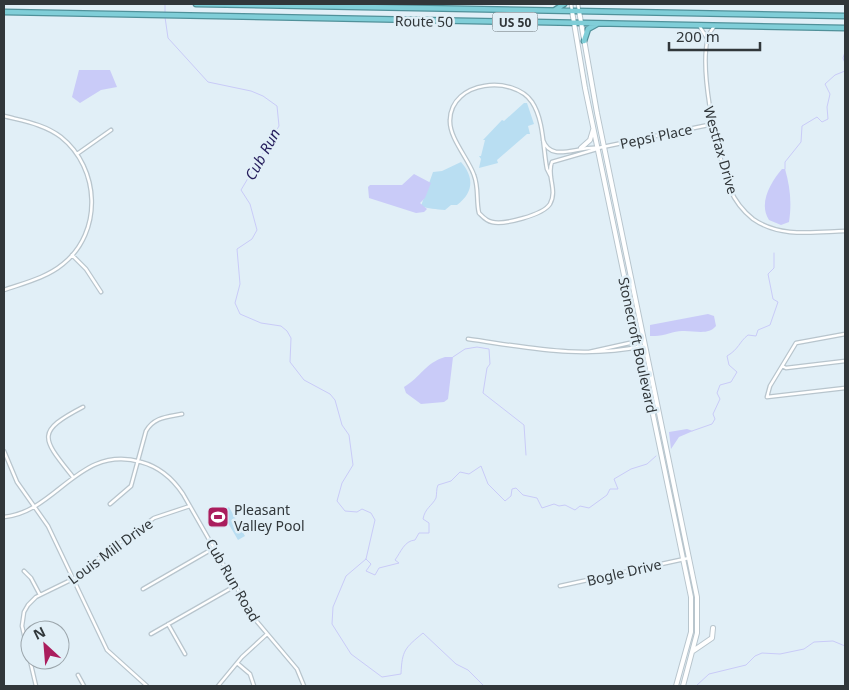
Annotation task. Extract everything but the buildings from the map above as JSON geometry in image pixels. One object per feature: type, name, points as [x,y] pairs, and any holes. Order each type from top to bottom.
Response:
[{"type":"highway","name":"Route 50","points":[[196,4],[845,16]]},
{"type":"highway","points":[[553,10],[564,4]]},
{"type":"highway","name":"Route 50","points":[[4,12],[845,28]]},
{"type":"highway","points":[[584,41],[588,29],[599,24]]},
{"type":"main road","name":"Stonecroft Boulevard","points":[[572,11],[637,341],[691,597],[692,622],[688,648],[676,686]]},
{"type":"main road","name":"Stonecroft Boulevard","points":[[579,11],[644,346],[689,558],[698,617],[693,651],[683,686]]},
{"type":"main road","points":[[581,148],[590,140],[594,128]]},
{"type":"main road","points":[[693,651],[712,638],[714,628]]},
{"type":"street","name":"Stonecroft Boulevard","points":[[571,4],[572,11]]},
{"type":"street","name":"Stonecroft Boulevard","points":[[578,4],[579,11]]},
{"type":"street","points":[[698,25],[707,38],[716,26]]},
{"type":"street","name":"Westfax Drive","points":[[707,38],[706,92],[730,188],[741,207],[752,218],[769,228],[788,233],[845,231]]},
{"type":"street","points":[[551,177],[547,169],[534,104],[516,89],[474,87],[464,92],[453,106],[450,120],[451,128],[473,172],[478,188],[478,209],[484,218],[491,222],[500,222],[543,211],[552,199],[551,177],[550,168],[554,160],[594,151],[598,148]]},
{"type":"street","points":[[4,116],[49,130],[64,140],[77,154],[90,182],[92,204],[86,232],[72,255],[48,274],[4,290]]},
{"type":"street","name":"Pepsi Place","points":[[598,148],[713,124]]},
{"type":"street","points":[[77,154],[111,130]]},
{"type":"street","points":[[542,139],[547,149],[555,153],[581,148],[598,148]]},
{"type":"street","points":[[72,255],[91,276],[101,292]]},
{"type":"street","points":[[845,334],[798,341],[770,386],[767,397],[845,388]]},
{"type":"street","points":[[468,339],[583,354],[608,353],[644,346]]},
{"type":"street","points":[[583,354],[643,340]]},
{"type":"street","points":[[782,366],[786,368],[845,361]]},
{"type":"street","points":[[73,477],[51,448],[49,435],[56,421],[83,407]]},
{"type":"street","points":[[110,504],[131,486],[146,431],[150,424],[160,418],[182,414]]},
{"type":"street","points":[[4,451],[17,482],[48,526],[107,650],[147,686]]},
{"type":"street","name":"Cub Run Road","points":[[4,517],[20,514],[35,506],[73,477],[99,462],[118,459],[138,461],[158,469],[173,480],[254,618],[297,669],[304,686]]},
{"type":"street","name":"Louis Mill Drive","points":[[36,686],[22,623],[26,608],[40,595],[73,580],[91,564],[154,518],[190,506]]},
{"type":"street","points":[[143,589],[214,548]]},
{"type":"street","name":"Bogle Drive","points":[[560,586],[689,558]]},
{"type":"street","points":[[24,571],[30,576],[40,595]]},
{"type":"street","points":[[151,634],[235,586]]},
{"type":"street","points":[[168,624],[185,654]]},
{"type":"street","points":[[218,686],[237,663],[267,634]]},
{"type":"street","points":[[237,663],[250,674],[254,686]]},
{"type":"street","points":[[78,675],[84,686]]},
{"type":"shaded area","points":[[79,70],[110,70],[117,87],[101,90],[80,103],[72,97]]},
{"type":"shaded area","points":[[524,103],[527,103],[534,124],[528,126],[530,134],[527,134],[497,160],[498,163],[479,168],[481,159],[479,156],[481,156],[485,140],[483,140],[502,120],[504,121]]},
{"type":"shaded area","points":[[461,162],[466,168],[470,179],[469,190],[462,200],[457,205],[451,205],[445,210],[421,206],[433,172],[442,171]]},
{"type":"shaded area","points":[[782,169],[785,169],[788,182],[790,208],[789,222],[781,225],[769,220],[766,213],[765,200],[770,186]]},
{"type":"shaded area","points":[[414,174],[431,183],[425,198],[420,203],[427,209],[424,212],[416,213],[369,198],[368,187],[370,185],[402,185]]},
{"type":"shaded area","points":[[708,314],[714,316],[716,326],[709,331],[679,331],[650,336],[650,325]]},
{"type":"shaded area","points":[[445,357],[453,357],[448,399],[444,402],[421,404],[406,393],[404,387],[428,366]]},
{"type":"shaded area","points":[[687,429],[693,431],[679,437],[671,449],[669,432]]},
{"type":"shaded area","points":[[229,507],[245,536],[238,540],[221,511]]},
{"type":"waterway","name":"Cub Run","points":[[165,4],[165,13]]},
{"type":"waterway","name":"Cub Run","points":[[165,17],[168,38],[208,82],[251,91],[263,96],[277,106],[279,126],[241,190],[250,204],[257,230],[252,239],[237,249],[240,284],[235,303],[240,314],[261,323],[281,326],[287,331],[291,338],[290,362],[304,380],[330,394],[335,400],[342,425],[349,435],[353,465],[342,483],[337,501],[345,511],[357,512],[362,509],[371,513],[375,520],[366,559],[346,576],[333,607],[332,624],[351,654],[382,677],[401,674],[402,660],[406,650],[423,633],[456,664],[468,670],[484,686]]},
{"type":"waterway","points":[[845,52],[843,58],[845,63]]},
{"type":"waterway","points":[[785,169],[785,162],[801,142],[802,126],[817,117],[822,122],[828,119],[827,107],[830,94],[825,84],[835,75],[845,71]]},
{"type":"waterway","points":[[692,431],[712,424],[715,419],[713,414],[720,399],[717,393],[720,385],[731,382],[737,372],[729,365],[727,356],[748,335],[756,336],[758,330],[770,325],[778,302],[773,299],[768,274],[774,268],[774,253]]},
{"type":"waterway","points":[[453,357],[465,349],[477,347],[489,349],[490,364],[487,368],[483,393],[524,425],[526,455]]},
{"type":"waterway","points":[[366,559],[371,564],[366,571],[375,575],[379,568],[399,563],[395,560],[405,545],[415,540],[419,533],[429,533],[429,523],[423,519],[425,512],[436,498],[438,485],[451,481],[460,472],[469,474],[481,466],[488,484],[505,501],[511,496],[512,489],[516,488],[523,495],[537,498],[542,508],[554,504],[559,506],[565,505],[575,510],[580,506],[589,508],[607,495],[610,489],[618,489],[614,479],[631,469],[647,464],[656,456]]},
{"type":"waterway","points":[[696,686],[709,674],[746,665],[755,656],[762,653],[780,654],[804,649],[814,642],[833,641],[845,646]]},
{"type":"waterway","points":[[558,686],[567,686]]},
{"type":"place","name":"Pleasant Valley Pool","points":[[218,517]]}]
